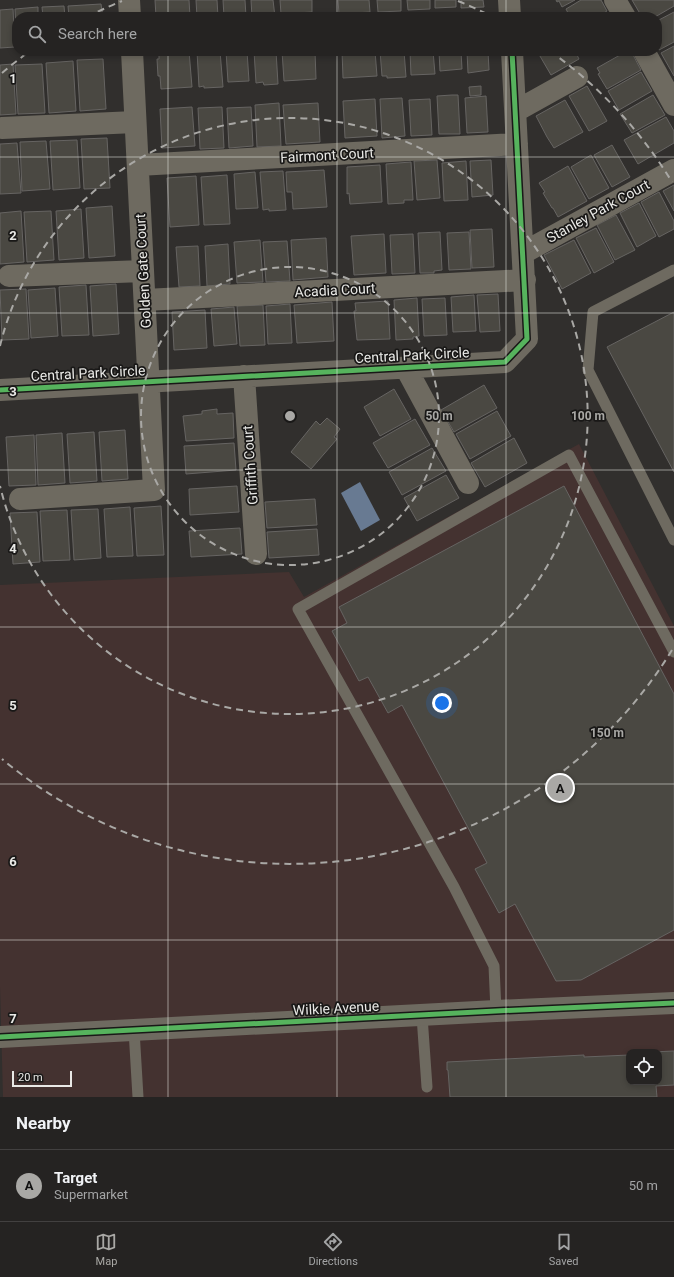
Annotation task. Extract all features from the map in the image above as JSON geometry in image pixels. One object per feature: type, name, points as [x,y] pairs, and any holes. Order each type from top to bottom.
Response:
[{"type":"street","points":[[129,0],[130,12]]},
{"type":"street","points":[[509,0],[510,12]]},
{"type":"street","points":[[616,0],[622,12]]},
{"type":"street","name":"Golden Gate Court","points":[[20,499],[154,490],[132,56]]},
{"type":"street","name":"Central Park Circle","points":[[0,390],[505,362],[527,339],[512,56]]},
{"type":"street","points":[[647,56],[674,105]]},
{"type":"street","points":[[516,111],[577,77]]},
{"type":"street","points":[[2,128],[136,122]]},
{"type":"street","name":"Fairmont Court","points":[[138,165],[517,144]]},
{"type":"street","name":"Stanley Park Court","points":[[523,253],[674,170]]},
{"type":"street","points":[[9,276],[143,270]]},
{"type":"street","name":"Acadia Court","points":[[144,300],[525,280]]},
{"type":"street","points":[[406,368],[468,483]]},
{"type":"street","name":"Griffith Court","points":[[244,376],[256,554]]},
{"type":"street","name":"Wilkie Avenue","points":[[0,1037],[674,1003]]},
{"type":"lane","points":[[674,270],[593,312],[588,370],[674,540]]},
{"type":"lane","points":[[496,1011],[494,966],[454,887],[298,610],[569,455],[674,652]]},
{"type":"lane","points":[[422,1016],[427,1088]]},
{"type":"lane","points":[[134,1030],[138,1097]]},
{"type":"shaded area","points":[[579,444],[674,626],[674,1097],[3,1097],[0,986],[0,585],[289,572],[304,597]]},
{"type":"water","points":[[360,482],[380,520],[361,531],[341,493]]},
{"type":"building","points":[[155,0],[189,0],[190,12],[156,12]]},
{"type":"building","points":[[196,0],[217,0],[218,12],[197,12]]},
{"type":"building","points":[[223,0],[245,0],[246,12],[224,12]]},
{"type":"building","points":[[251,0],[273,0],[274,12],[252,12]]},
{"type":"building","points":[[280,0],[312,0],[312,12],[281,12]]},
{"type":"building","points":[[338,0],[369,0],[370,12],[339,12]]},
{"type":"building","points":[[377,0],[401,0],[401,11],[378,12]]},
{"type":"building","points":[[407,0],[430,0],[430,9],[408,10]]},
{"type":"building","points":[[435,0],[456,0],[456,7],[435,8]]},
{"type":"building","points":[[461,0],[483,0],[484,7],[461,8]]},
{"type":"building","points":[[556,0],[575,0],[562,7],[559,1],[557,2]]},
{"type":"building","points":[[581,0],[601,0],[607,11],[568,12],[566,9]]},
{"type":"building","points":[[632,0],[674,0],[674,6],[662,13],[639,12]]},
{"type":"building","points":[[101,4],[102,12],[69,12],[68,6]]},
{"type":"building","points":[[64,6],[65,12],[42,12],[42,7]]},
{"type":"building","points":[[38,7],[38,12],[15,12],[15,9]]},
{"type":"building","points":[[13,9],[12,47],[0,48],[0,10]]},
{"type":"building","points":[[674,12],[674,42],[662,48],[662,18]]},
{"type":"building","points":[[674,46],[674,76],[662,55],[662,52]]},
{"type":"building","points":[[159,56],[189,56],[192,87],[161,89],[160,76],[158,76],[157,59],[159,59]]},
{"type":"building","points":[[197,56],[220,56],[223,87],[199,87]]},
{"type":"building","points":[[226,56],[247,56],[249,81],[228,82]]},
{"type":"building","points":[[254,56],[276,56],[278,84],[264,85],[263,82],[256,83]]},
{"type":"building","points":[[282,56],[315,56],[316,79],[284,81]]},
{"type":"building","points":[[342,56],[375,56],[377,76],[343,78]]},
{"type":"building","points":[[380,56],[404,56],[406,77],[387,78],[387,76],[382,76]]},
{"type":"building","points":[[410,56],[433,56],[435,74],[411,75]]},
{"type":"building","points":[[439,56],[461,56],[462,69],[440,71]]},
{"type":"building","points":[[467,56],[488,56],[489,70],[468,73]]},
{"type":"building","points":[[540,56],[578,56],[579,59],[551,75]]},
{"type":"building","points":[[618,56],[634,56],[641,70],[607,89],[598,74],[600,73],[597,68]]},
{"type":"building","points":[[103,59],[106,109],[80,111],[77,60]]},
{"type":"building","points":[[73,61],[76,111],[49,113],[46,63]]},
{"type":"building","points":[[13,64],[16,114],[0,115],[0,65]]},
{"type":"building","points":[[42,64],[45,113],[18,114],[15,65]]},
{"type":"building","points":[[641,72],[652,91],[619,110],[608,91]]},
{"type":"building","points":[[481,86],[481,95],[470,96],[469,87]]},
{"type":"building","points":[[587,86],[607,121],[589,131],[569,96]]},
{"type":"building","points":[[458,95],[460,134],[439,134],[437,96]]},
{"type":"building","points":[[653,95],[665,115],[632,133],[620,114]]},
{"type":"building","points":[[486,96],[488,132],[467,133],[465,98]]},
{"type":"building","points":[[402,98],[405,136],[382,138],[380,99]]},
{"type":"building","points":[[375,99],[377,136],[345,138],[343,101]]},
{"type":"building","points":[[430,99],[432,135],[411,136],[409,100]]},
{"type":"building","points":[[565,100],[583,132],[554,148],[536,116]]},
{"type":"building","points":[[279,103],[281,146],[257,147],[255,105]]},
{"type":"building","points":[[318,103],[320,142],[286,144],[283,105]]},
{"type":"building","points":[[192,107],[195,146],[162,148],[160,109]]},
{"type":"building","points":[[222,107],[224,148],[200,149],[198,108]]},
{"type":"building","points":[[251,107],[253,146],[229,148],[227,108]]},
{"type":"building","points":[[666,117],[674,131],[674,143],[638,164],[624,140]]},
{"type":"building","points":[[107,138],[110,188],[84,189],[81,139]]},
{"type":"building","points":[[77,140],[80,188],[53,190],[50,141]]},
{"type":"building","points":[[46,141],[50,189],[22,191],[20,142]]},
{"type":"building","points":[[17,143],[21,193],[0,194],[0,144]]},
{"type":"building","points":[[612,145],[630,177],[612,187],[594,155]]},
{"type":"building","points":[[591,155],[609,188],[589,199],[571,167]]},
{"type":"building","points":[[437,160],[440,198],[417,200],[414,161]]},
{"type":"building","points":[[491,160],[493,195],[472,197],[470,161]]},
{"type":"building","points":[[466,161],[468,200],[444,201],[442,163]]},
{"type":"building","points":[[411,162],[413,200],[404,200],[404,203],[388,204],[386,164]]},
{"type":"building","points":[[380,165],[382,202],[350,204],[349,193],[347,194],[347,167]]},
{"type":"building","points":[[568,166],[587,201],[558,217],[543,193],[545,192],[539,183]]},
{"type":"building","points":[[324,170],[327,207],[293,209],[292,192],[287,192],[286,172]]},
{"type":"building","points":[[283,171],[286,210],[263,210],[260,172]]},
{"type":"building","points":[[255,172],[258,208],[236,209],[234,174]]},
{"type":"building","points":[[227,175],[230,224],[204,225],[201,177]]},
{"type":"building","points":[[196,176],[199,225],[170,227],[167,178]]},
{"type":"building","points":[[674,185],[674,211],[663,191]]},
{"type":"building","points":[[659,192],[674,221],[674,229],[659,237],[641,202]]},
{"type":"building","points":[[639,203],[656,236],[637,247],[620,213]]},
{"type":"building","points":[[112,206],[115,256],[89,258],[86,208]]},
{"type":"building","points":[[81,209],[84,258],[59,260],[56,211]]},
{"type":"building","points":[[21,211],[24,262],[0,264],[0,213]]},
{"type":"building","points":[[51,211],[54,260],[27,262],[24,212]]},
{"type":"building","points":[[616,215],[635,250],[615,260],[597,225]]},
{"type":"building","points":[[596,228],[614,262],[594,273],[576,238]]},
{"type":"building","points":[[492,229],[494,267],[472,268],[470,230]]},
{"type":"building","points":[[440,232],[442,270],[434,271],[434,273],[420,273],[418,233]]},
{"type":"building","points":[[469,232],[471,269],[449,270],[447,233]]},
{"type":"building","points":[[384,234],[386,273],[354,275],[351,236]]},
{"type":"building","points":[[413,234],[415,273],[392,274],[390,235]]},
{"type":"building","points":[[326,238],[328,277],[293,280],[291,240]]},
{"type":"building","points":[[260,240],[263,282],[237,283],[234,242]]},
{"type":"building","points":[[574,240],[591,273],[562,289],[544,255]]},
{"type":"building","points":[[287,241],[290,281],[266,282],[263,242]]},
{"type":"building","points":[[228,244],[230,284],[207,286],[205,246]]},
{"type":"building","points":[[198,246],[200,286],[179,287],[176,247]]},
{"type":"building","points":[[116,284],[119,334],[93,336],[90,286]]},
{"type":"building","points":[[86,285],[89,335],[62,336],[59,287]]},
{"type":"building","points":[[55,288],[58,336],[31,338],[28,290]]},
{"type":"building","points":[[26,289],[29,339],[2,340],[0,290]]},
{"type":"building","points":[[498,294],[500,331],[480,332],[477,295]]},
{"type":"building","points":[[474,295],[476,331],[453,332],[451,297]]},
{"type":"building","points":[[417,298],[419,336],[413,337],[413,339],[396,340],[394,300]]},
{"type":"building","points":[[445,298],[447,335],[424,336],[422,299]]},
{"type":"building","points":[[388,301],[390,339],[357,340],[354,311],[356,311],[355,303]]},
{"type":"building","points":[[332,302],[334,341],[297,343],[294,305]]},
{"type":"building","points":[[290,304],[292,343],[268,344],[266,306]]},
{"type":"building","points":[[263,305],[265,345],[240,346],[237,306]]},
{"type":"building","points":[[234,307],[237,344],[214,346],[211,309]]},
{"type":"building","points":[[205,310],[207,348],[174,350],[172,312]]},
{"type":"building","points":[[674,312],[674,472],[607,347]]},
{"type":"building","points":[[484,385],[497,408],[454,432],[441,410]]},
{"type":"building","points":[[394,389],[411,419],[380,436],[364,407]]},
{"type":"building","points":[[217,409],[217,414],[233,413],[234,438],[186,441],[183,416],[202,414],[202,411]]},
{"type":"building","points":[[497,411],[511,436],[470,459],[456,434]]},
{"type":"building","points":[[327,418],[340,429],[334,437],[337,439],[311,469],[291,452],[316,421],[320,425]]},
{"type":"building","points":[[415,419],[430,445],[388,468],[373,443]]},
{"type":"building","points":[[125,430],[128,479],[102,481],[99,432]]},
{"type":"building","points":[[94,432],[97,481],[70,483],[67,434]]},
{"type":"building","points":[[62,433],[65,483],[38,485],[36,435]]},
{"type":"building","points":[[34,435],[36,485],[9,486],[6,437]]},
{"type":"building","points":[[514,438],[527,463],[485,487],[471,463]]},
{"type":"building","points":[[234,443],[236,470],[186,474],[184,446]]},
{"type":"building","points":[[432,448],[446,471],[402,495],[389,472]]},
{"type":"building","points":[[446,475],[459,498],[417,521],[404,498]]},
{"type":"building","points":[[237,486],[239,512],[190,515],[189,489]]},
{"type":"building","points":[[564,486],[674,694],[674,930],[581,980],[556,981],[515,904],[499,913],[475,869],[487,863],[402,705],[388,713],[368,677],[359,681],[332,631],[347,623],[339,607]]},
{"type":"building","points":[[315,499],[317,525],[267,528],[265,502]]},
{"type":"building","points":[[161,506],[164,555],[137,556],[134,508]]},
{"type":"building","points":[[130,507],[133,556],[107,557],[104,509]]},
{"type":"building","points":[[98,509],[101,558],[74,560],[71,510]]},
{"type":"building","points":[[67,510],[70,560],[43,561],[40,511]]},
{"type":"building","points":[[37,512],[40,562],[13,564],[10,513]]},
{"type":"building","points":[[240,528],[242,554],[191,557],[189,531]]},
{"type":"building","points":[[317,529],[319,555],[269,558],[267,532]]},
{"type":"building","points":[[674,1051],[674,1085],[656,1086],[657,1097],[450,1097],[447,1062],[584,1055],[584,1057],[626,1055],[626,1085],[662,1085],[662,1052]]},
{"type":"cycle path","points":[[0,390],[505,362],[527,339],[512,56]]},
{"type":"cycle path","points":[[0,1037],[674,1003]]},
{"type":"place","name":"Target","points":[[560,788]]}]
